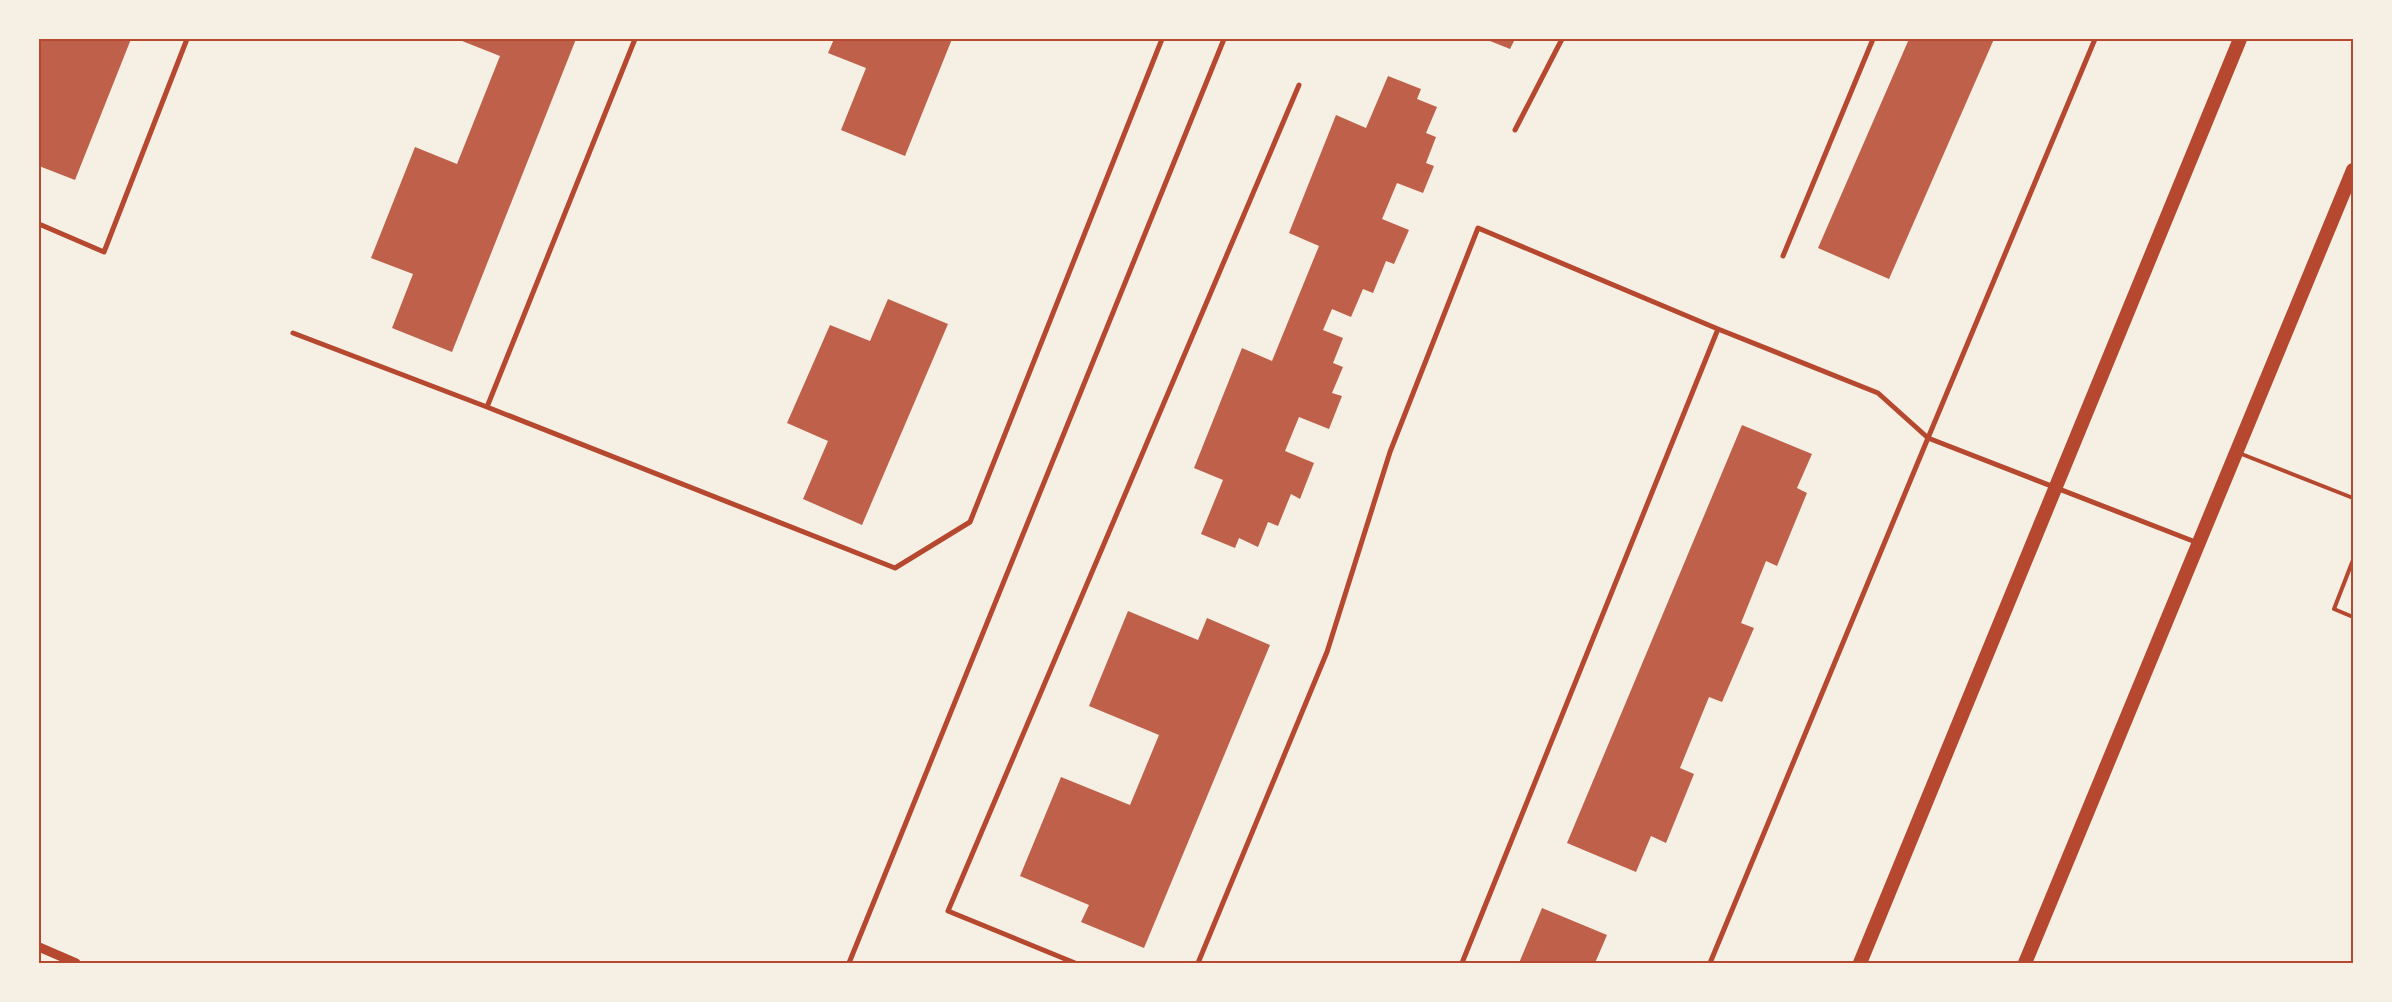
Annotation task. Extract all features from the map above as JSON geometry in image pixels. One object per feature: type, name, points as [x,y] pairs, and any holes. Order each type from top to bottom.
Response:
[{"type":"highway","points":[[1860,963],[2240,39]]},
{"type":"highway","points":[[2025,963],[2353,170]]},
{"type":"street","points":[[39,224],[104,252],[186,39]]},
{"type":"street","points":[[487,406],[635,39]]},
{"type":"street","points":[[293,333],[487,406],[895,568],[970,522],[1162,39]]},
{"type":"street","points":[[849,963],[1224,39]]},
{"type":"street","points":[[1515,130],[1562,39]]},
{"type":"street","points":[[1783,256],[1872,39]]},
{"type":"street","points":[[1710,963],[2094,39]]},
{"type":"street","points":[[1074,963],[948,911],[1299,85]]},
{"type":"street","points":[[1198,963],[1327,652],[1390,452],[1478,228],[1718,329],[1878,393],[1928,438],[2199,544]]},
{"type":"street","points":[[1462,963],[1718,329]]},
{"type":"street","points":[[39,947],[76,963]]},
{"type":"lane","points":[[2236,452],[2353,498]]},
{"type":"lane","points":[[2353,560],[2334,609],[2353,617]]},
{"type":"building","points":[[39,39],[131,39],[75,180],[39,166]]},
{"type":"building","points":[[457,39],[576,39],[452,352],[392,328],[413,274],[371,258],[415,147],[457,164],[500,56]]},
{"type":"building","points":[[834,39],[952,39],[905,156],[841,130],[866,68],[828,53]]},
{"type":"building","points":[[1485,39],[1515,39],[1510,49]]},
{"type":"building","points":[[1909,39],[1994,39],[1889,279],[1818,248]]},
{"type":"building","points":[[1388,76],[1421,89],[1417,99],[1437,107],[1426,133],[1436,137],[1426,163],[1434,166],[1423,193],[1397,183],[1382,219],[1409,230],[1394,264],[1386,261],[1373,293],[1363,289],[1351,317],[1332,309],[1323,330],[1343,338],[1333,363],[1343,367],[1332,393],[1342,396],[1329,429],[1299,417],[1285,451],[1314,463],[1300,499],[1291,494],[1278,526],[1268,522],[1258,547],[1239,538],[1235,548],[1201,534],[1223,480],[1194,468],[1242,348],[1272,361],[1319,246],[1289,233],[1336,115],[1366,128]]},
{"type":"building","points":[[888,299],[948,324],[862,525],[803,499],[828,441],[787,423],[830,325],[870,341]]},
{"type":"building","points":[[1742,425],[1812,454],[1797,488],[1807,493],[1777,566],[1766,561],[1741,623],[1754,628],[1722,702],[1709,697],[1680,768],[1694,774],[1666,843],[1651,836],[1636,872],[1567,843]]},
{"type":"building","points":[[1128,611],[1198,640],[1207,618],[1270,645],[1144,948],[1081,922],[1089,905],[1020,876],[1061,777],[1130,805],[1159,735],[1089,706]]},
{"type":"building","points":[[1542,908],[1607,935],[1595,963],[1519,963]]}]
